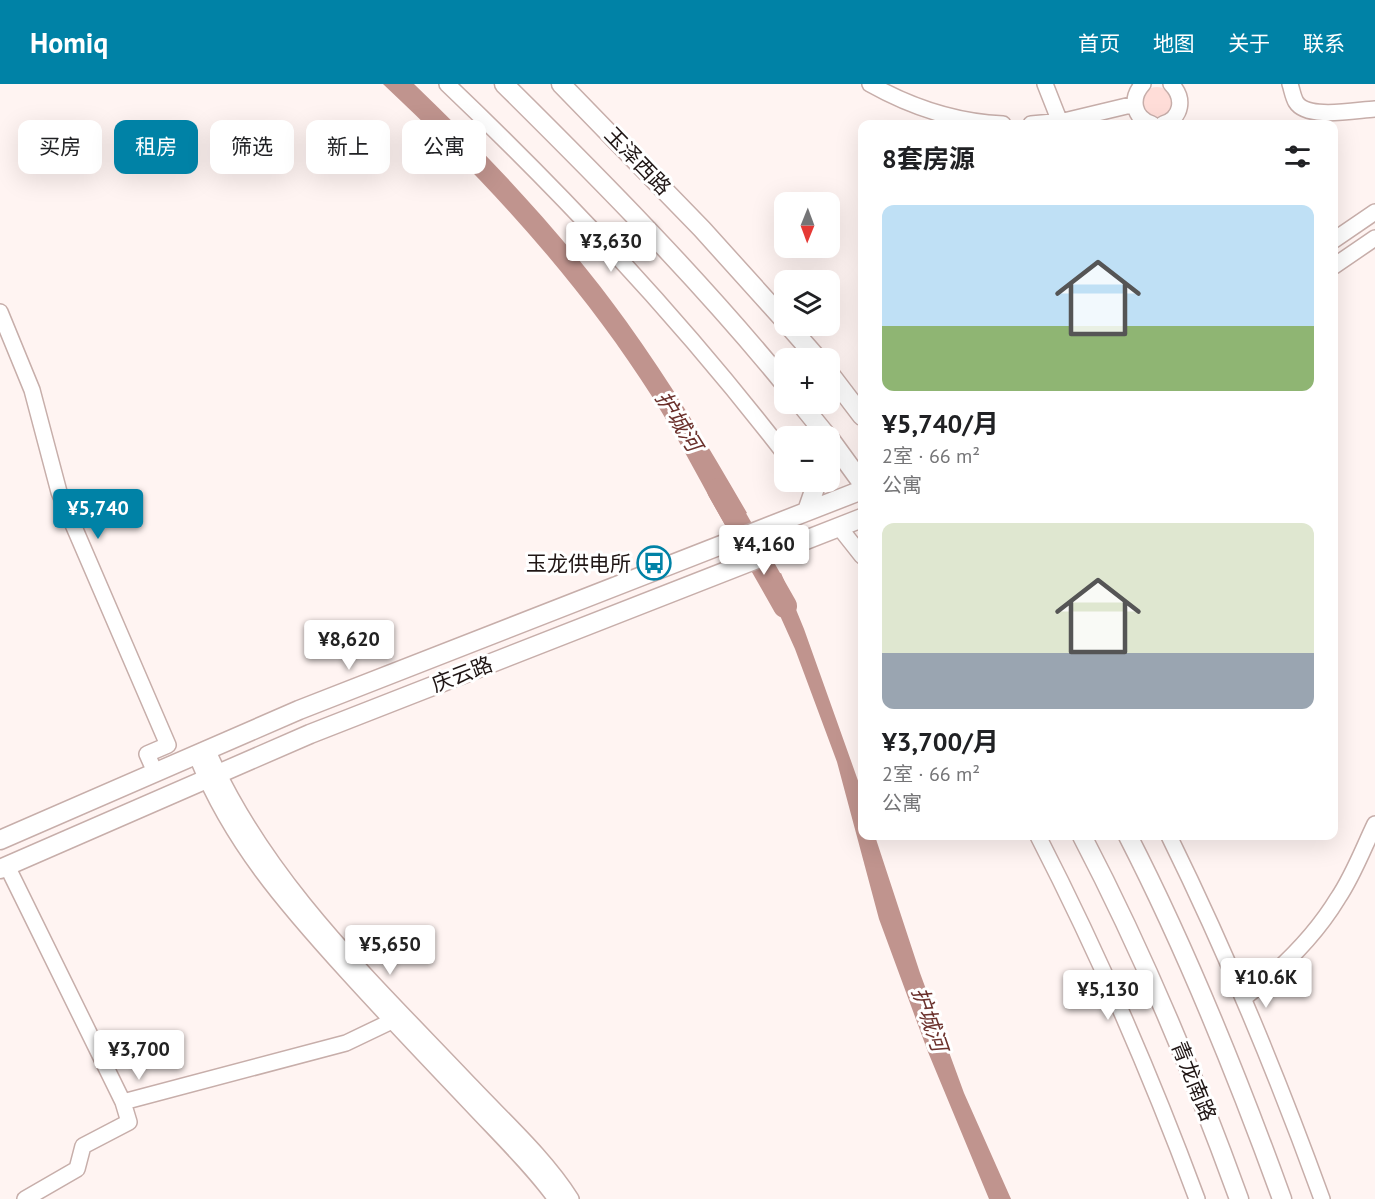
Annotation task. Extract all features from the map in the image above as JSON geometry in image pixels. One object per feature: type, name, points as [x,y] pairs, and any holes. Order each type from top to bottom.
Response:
[{"type":"main road","name":"玉泽西路","points":[[504,84],[673,256],[774,371]]},
{"type":"main road","name":"玉泽西路","points":[[561,84],[694,220],[774,309]]},
{"type":"main road","points":[[798,336],[808,348]]},
{"type":"main road","points":[[840,387],[858,411]]},
{"type":"main road","points":[[840,454],[858,478]]},
{"type":"main road","points":[[807,512],[811,492]]},
{"type":"main road","name":"庆云路","points":[[0,840],[300,710],[858,492]]},
{"type":"main road","name":"庆云路","points":[[3,867],[310,734],[858,520]]},
{"type":"main road","points":[[820,535],[843,532],[858,534]]},
{"type":"main road","name":"青龙南路","points":[[1084,840],[1125,922],[1175,1035],[1239,1199]]},
{"type":"main road","name":"青龙南路","points":[[1130,840],[1213,1020],[1282,1199]]},
{"type":"street","points":[[447,84],[523,157],[621,260],[727,379],[774,440]]},
{"type":"street","points":[[870,84],[899,99],[945,116],[974,120]]},
{"type":"street","points":[[1045,84],[1059,120]]},
{"type":"street","points":[[1143,84],[1136,95],[1135,104],[1137,114],[1144,120]]},
{"type":"street","points":[[1171,84],[1180,96],[1180,109],[1172,120]]},
{"type":"street","points":[[1290,84],[1295,102],[1307,111],[1318,113],[1375,109]]},
{"type":"street","points":[[1068,120],[1135,104]]},
{"type":"street","points":[[1338,237],[1375,212]]},
{"type":"street","points":[[1338,263],[1375,238]]},
{"type":"street","points":[[0,312],[32,390],[59,492],[168,745],[147,754],[155,772]]},
{"type":"street","points":[[843,532],[858,551]]},
{"type":"street","points":[[202,752],[237,836],[269,882],[301,922],[533,1169],[556,1199]]},
{"type":"street","points":[[212,776],[294,894],[401,1012],[543,1161],[571,1199]]},
{"type":"street","points":[[1244,998],[1291,956],[1325,917],[1339,898],[1375,824]]},
{"type":"street","points":[[1040,840],[1114,994],[1197,1199]]},
{"type":"street","points":[[1171,840],[1244,998],[1322,1199]]},
{"type":"street","points":[[3,867],[123,1102],[129,1122],[82,1146],[77,1169],[25,1199]]},
{"type":"street","points":[[123,1102],[346,1043],[392,1021]]},
{"type":"shaded area","points":[[1157,87],[1168,91],[1172,102],[1168,113],[1157,117],[1146,113],[1142,102],[1146,91]]},
{"type":"water","points":[[383,84],[414,84],[450,120],[420,120]]},
{"type":"water","points":[[486,156],[552,227],[602,289],[658,367],[747,513],[725,525],[681,445],[624,355],[561,272],[474,174],[486,174]]},
{"type":"water","points":[[781,573],[804,629],[858,781],[858,840],[876,840],[920,973],[964,1093],[1011,1199],[989,1199],[928,1052],[879,919],[837,762],[795,649],[764,580]]},
{"type":"waterway","name":"护城河","points":[[719,490],[785,606]]},
{"type":"place","name":"玉龙供电所","points":[[654,563]]}]
